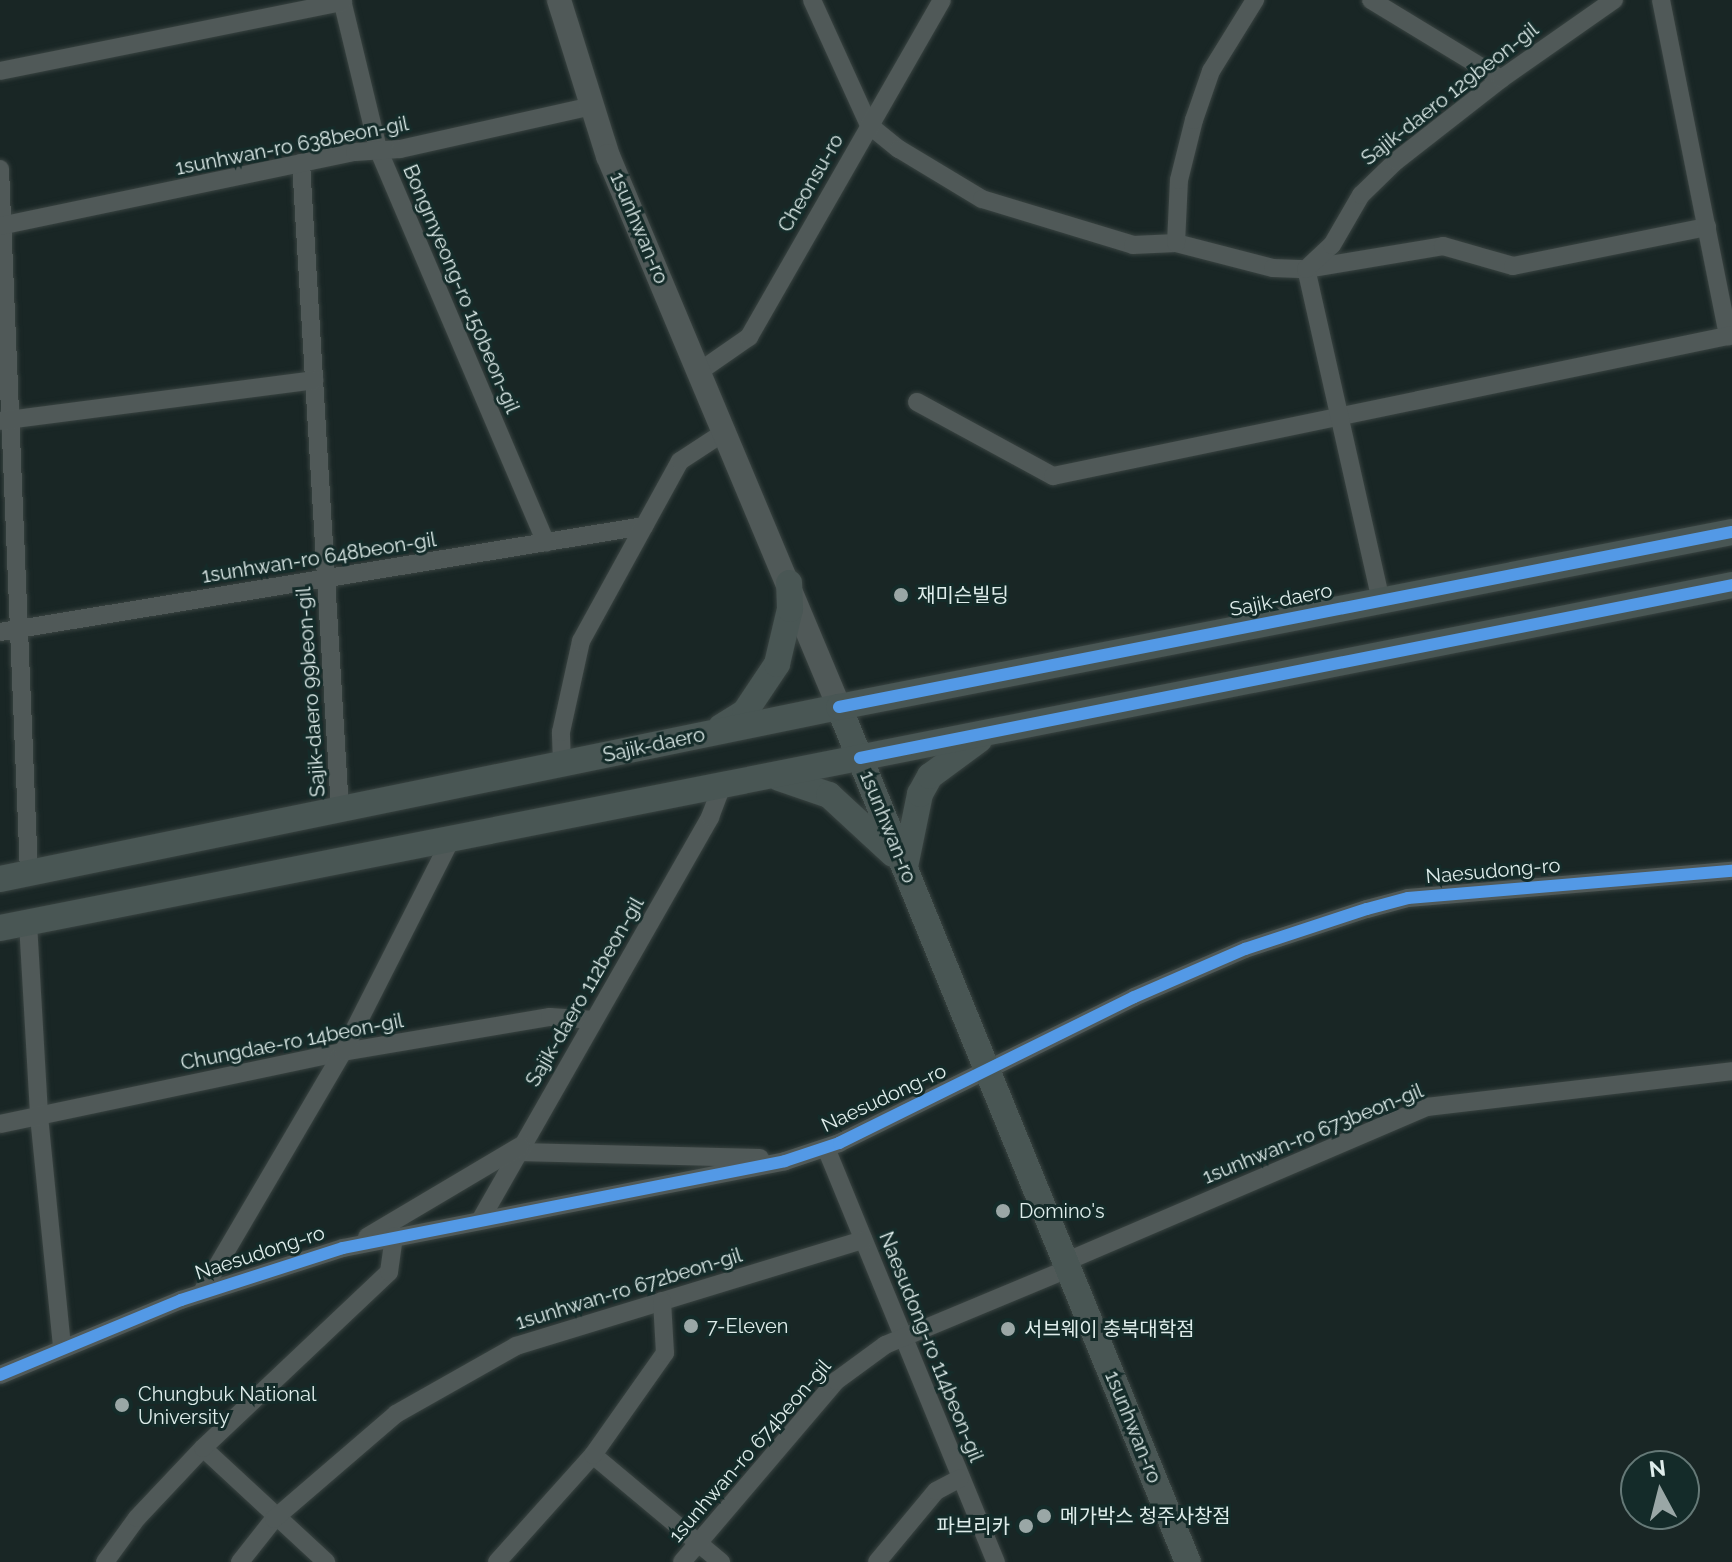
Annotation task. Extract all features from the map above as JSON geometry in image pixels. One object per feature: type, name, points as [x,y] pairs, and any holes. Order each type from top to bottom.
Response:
[{"type":"main road","name":"Sajik-daero","points":[[0,879],[839,707],[1732,532]]},
{"type":"main road","points":[[689,738],[745,712],[764,688],[785,639],[789,583]]},
{"type":"main road","points":[[0,928],[1732,585]]},
{"type":"main road","name":"1sunhwan-ro","points":[[839,707],[984,1072],[1188,1562]]},
{"type":"main road","points":[[905,867],[920,794],[930,776],[989,733]]},
{"type":"main road","points":[[772,776],[809,786],[850,809],[905,867]]},
{"type":"street","name":"1sunhwan-ro","points":[[559,0],[592,106],[839,707]]},
{"type":"street","points":[[812,0],[869,125],[899,149],[982,199],[1133,245],[1176,243],[1273,268],[1306,269],[1443,246],[1513,266],[1707,227]]},
{"type":"street","name":"Cheonsu-ro","points":[[700,371],[749,337],[942,0]]},
{"type":"street","points":[[1176,243],[1179,180],[1196,115],[1211,71],[1255,0]]},
{"type":"street","points":[[1371,0],[1501,79]]},
{"type":"street","name":"Sajik-daero 129beon-gil","points":[[1306,269],[1332,245],[1361,195],[1501,79],[1614,0]]},
{"type":"street","points":[[917,402],[1053,476],[1730,336],[1661,0]]},
{"type":"street","points":[[0,71],[342,1]]},
{"type":"street","name":"Bongmyeong-ro 150beon-gil","points":[[342,1],[378,149],[546,543]]},
{"type":"street","name":"1sunhwan-ro 638beon-gil","points":[[1,226],[301,163],[378,149],[400,149],[592,106]]},
{"type":"street","name":"Sajik-daero 99beon-gil","points":[[301,163],[340,809]]},
{"type":"street","points":[[0,169],[9,630],[29,873]]},
{"type":"street","points":[[1306,269],[1337,419],[1381,601]]},
{"type":"street","points":[[5,420],[314,380]]},
{"type":"street","points":[[562,764],[561,732],[581,641],[680,461],[726,431]]},
{"type":"street","name":"1sunhwan-ro 648beon-gil","points":[[9,630],[644,526]]},
{"type":"street","name":"Sajik-daero 112beon-gil","points":[[481,1219],[710,817],[722,785]]},
{"type":"street","points":[[202,1292],[343,1052],[451,839]]},
{"type":"street","name":"Naesudong-ro","points":[[0,1375],[202,1292],[350,1246],[790,1159],[826,1148],[1134,997],[1245,949],[1367,909],[1408,898],[1732,871]]},
{"type":"street","points":[[28,923],[39,1116],[62,1348]]},
{"type":"street","name":"Chungdae-ro 14beon-gil","points":[[0,1124],[343,1052],[550,1017],[594,1020]]},
{"type":"street","name":"1sunhwan-ro 673beon-gil","points":[[1066,1265],[1427,1107],[1732,1071]]},
{"type":"street","points":[[350,1246],[521,1148],[790,1159]]},
{"type":"street","name":"Naesudong-ro 114beon-gil","points":[[826,1148],[901,1338],[996,1562]]},
{"type":"street","points":[[105,1562],[137,1518],[203,1448],[389,1272],[394,1236]]},
{"type":"street","name":"1sunhwan-ro 672beon-gil","points":[[240,1562],[274,1519],[396,1414],[503,1353],[863,1240]]},
{"type":"street","name":"1sunhwan-ro 674beon-gil","points":[[682,1562],[836,1381],[901,1338],[1066,1265]]},
{"type":"street","points":[[497,1562],[593,1455],[665,1353],[662,1301]]},
{"type":"street","points":[[203,1448],[274,1519],[326,1562]]},
{"type":"street","points":[[593,1455],[721,1562]]},
{"type":"street","points":[[877,1562],[936,1491],[960,1478]]},
{"type":"cycle path","points":[[839,707],[1732,532]]},
{"type":"cycle path","points":[[860,758],[1732,585]]},
{"type":"cycle path","points":[[0,1375],[181,1300],[343,1248],[785,1161],[839,1143],[1134,997],[1245,949],[1367,909],[1408,898],[1732,871]]},
{"type":"place","name":"재미슨빌딩","points":[[901,595]]},
{"type":"place","name":"Domino's","points":[[1003,1211]]},
{"type":"place","name":"7-Eleven","points":[[691,1326]]},
{"type":"place","name":"서브웨이 충북대학점","points":[[1008,1329]]},
{"type":"place","name":"Chungbuk National University","points":[[122,1405]]},
{"type":"place","name":"메가박스 청주사창점","points":[[1044,1516]]},
{"type":"place","name":"파브리카","points":[[1026,1526]]}]
